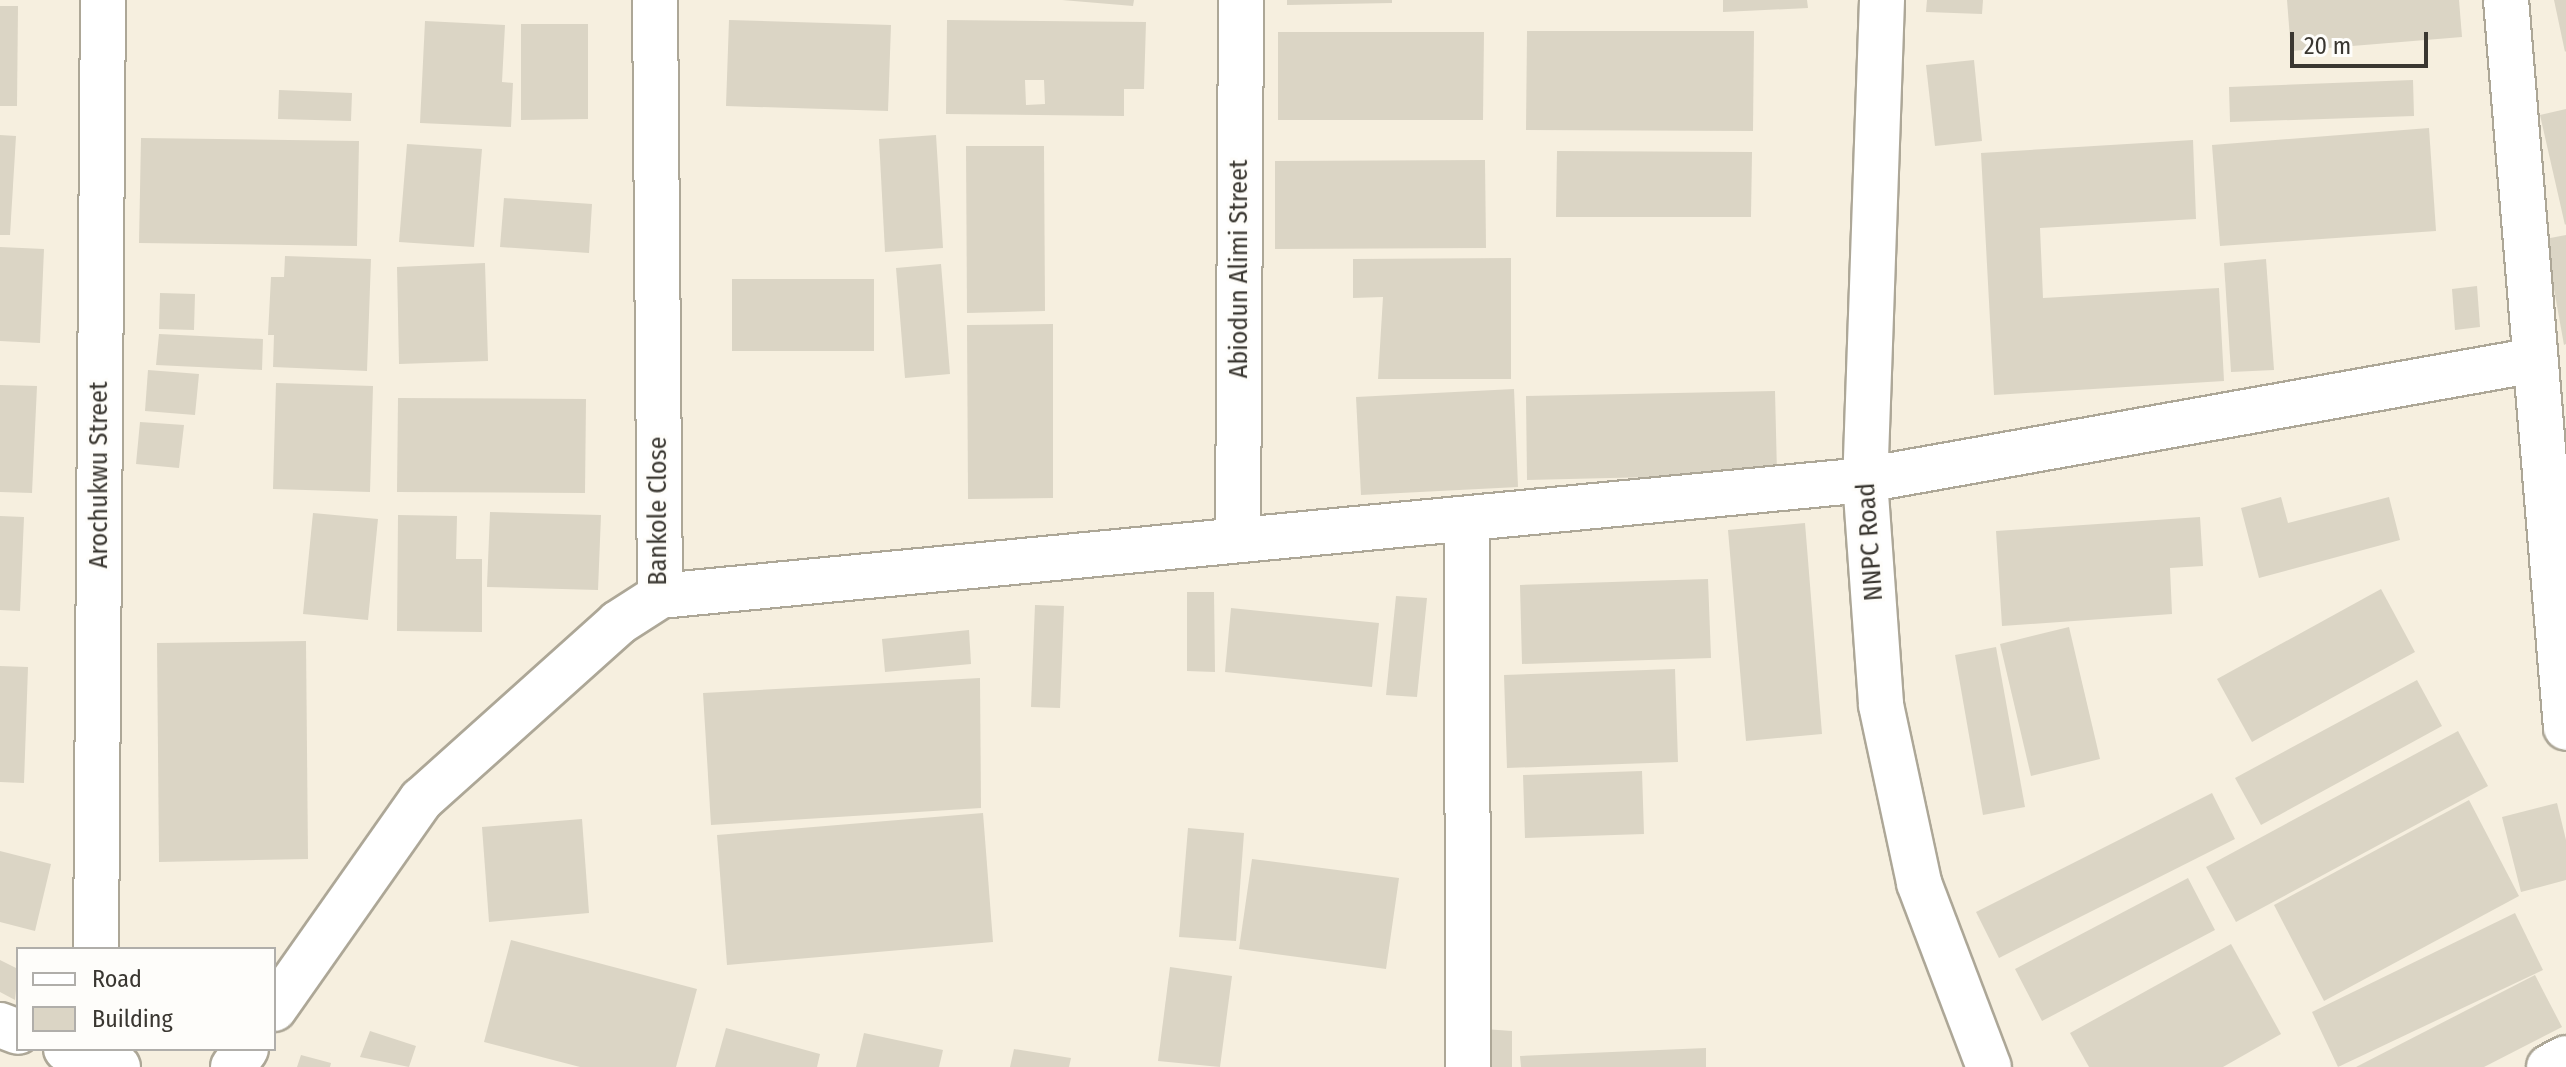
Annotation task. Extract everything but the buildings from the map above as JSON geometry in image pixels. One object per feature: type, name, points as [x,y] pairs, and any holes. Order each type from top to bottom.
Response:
[{"type":"street","name":"Arochukwu Street","points":[[96,947],[103,0]]},
{"type":"street","name":"Bankole Close","points":[[276,1006],[421,800],[618,623],[660,596],[655,0]]},
{"type":"street","name":"Abiodun Alimi Street","points":[[1238,538],[1241,0]]},
{"type":"street","name":"NNPC Road","points":[[1882,0],[1865,480],[1881,705],[1919,883],[1989,1067]]},
{"type":"street","points":[[2506,0],[2566,728]]},
{"type":"street","points":[[660,596],[1865,480],[2535,360]]},
{"type":"street","points":[[1467,520],[1468,1067]]},
{"type":"street","points":[[2549,1067],[2566,1058]]}]
